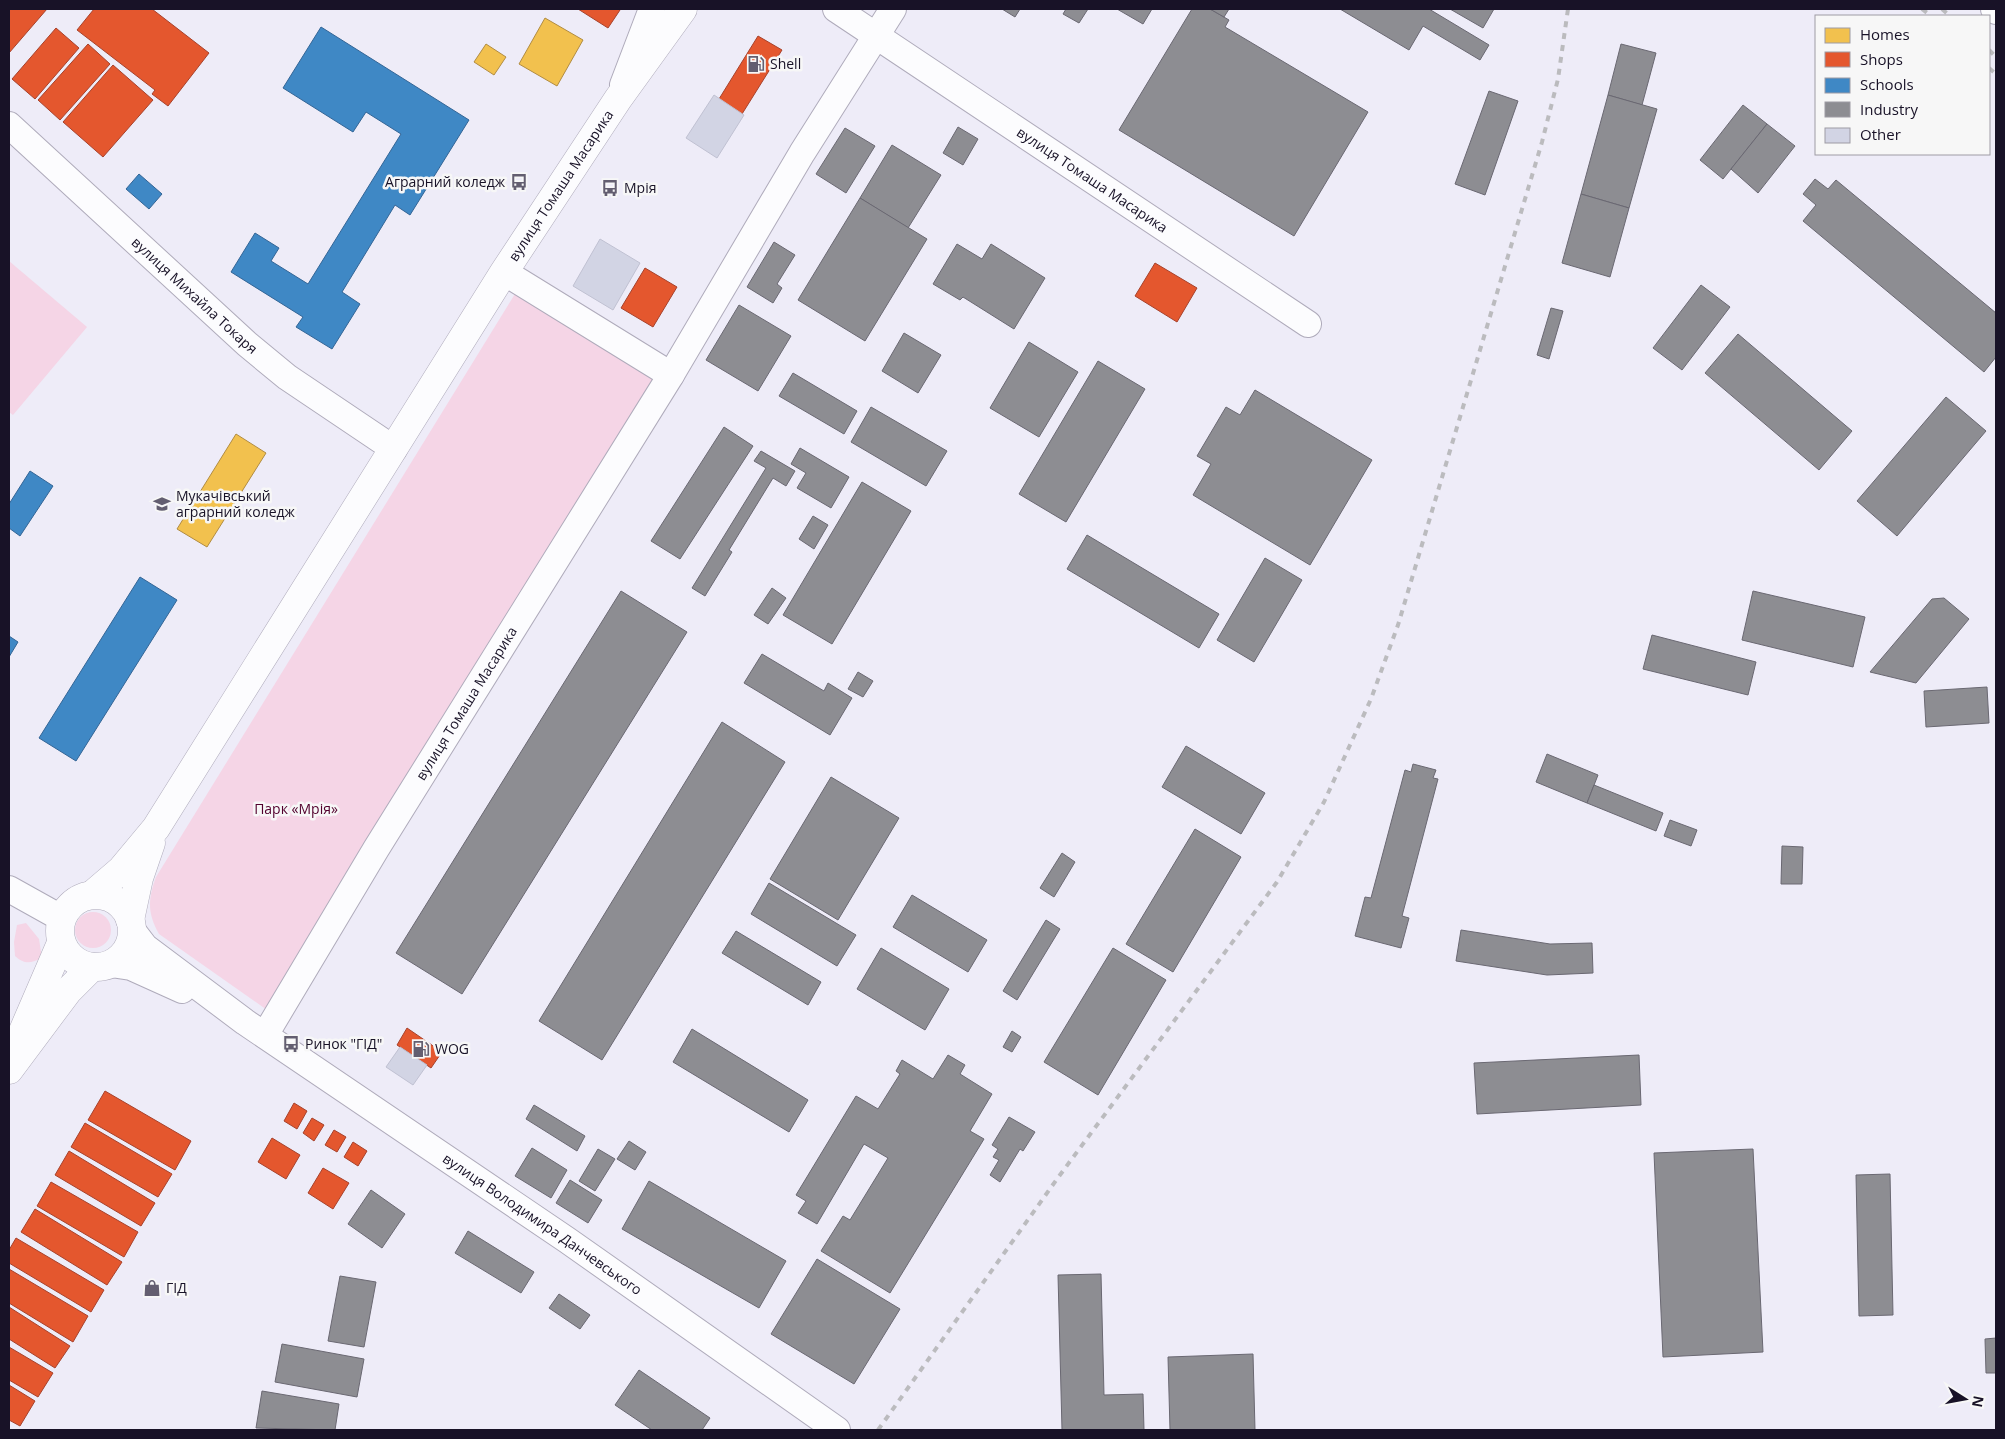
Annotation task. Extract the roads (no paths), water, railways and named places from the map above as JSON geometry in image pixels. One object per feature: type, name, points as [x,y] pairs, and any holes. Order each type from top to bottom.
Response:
[{"type":"main road","name":"вулиця Томаша Масарика","points":[[93,894],[121,870],[156,828],[504,272],[618,99],[683,9]]},
{"type":"main road","name":"вулиця Томаша Масарика","points":[[131,925],[139,878],[156,828]]},
{"type":"main road","points":[[9,1063],[74,901],[93,894],[103,895],[120,904],[131,925],[128,947],[118,959],[101,965],[68,991],[9,1070]]},
{"type":"main road","points":[[61,930],[73,960],[101,965]]},
{"type":"street","name":"вулиця Томаша Масарика","points":[[618,99],[652,9]]},
{"type":"street","name":"вулиця Томаша Масарика","points":[[836,9],[1308,324]]},
{"type":"street","name":"вулиця Томаша Масарика","points":[[255,1028],[376,849],[671,375],[802,152],[893,9]]},
{"type":"street","name":"вулиця Михайла Токаря","points":[[9,125],[247,344],[287,376],[394,449]]},
{"type":"street","name":"вулиця Томаша Масарика","points":[[504,272],[671,375]]},
{"type":"street","points":[[9,889],[61,930]]},
{"type":"street","name":"вулиця Володимира Данчевського","points":[[131,925],[145,947],[255,1028],[575,1245],[837,1430]]},
{"type":"street","name":"вулиця Володимира Данчевського","points":[[101,965],[131,967],[153,975],[255,1028]]},
{"type":"railway","points":[[878,1430],[1057,1179],[1277,882],[1324,802],[1371,699],[1398,625],[1542,142],[1558,79],[1568,9]]},
{"type":"railway","points":[[1922,9],[1930,15]]},
{"type":"railway","points":[[1942,9],[1949,15]]},
{"type":"railway","points":[[1990,51],[1996,57]]},
{"type":"railway","points":[[1990,69],[1996,74]]},
{"type":"place","name":"Shell","points":[[756,64]]},
{"type":"place","name":"Аграрний коледж","points":[[519,182]]},
{"type":"place","name":"Мрія","points":[[610,188]]},
{"type":"place","name":"Мукачівський аграрний коледж","points":[[162,504]]},
{"type":"place","name":"Ринок \"ГІД\"","points":[[291,1044]]},
{"type":"place","name":"WOG","points":[[421,1049]]},
{"type":"place","name":"ГІД","points":[[152,1288]]},
{"type":"park label","name":"Парк «Мрія»","points":[[296,809]]}]
